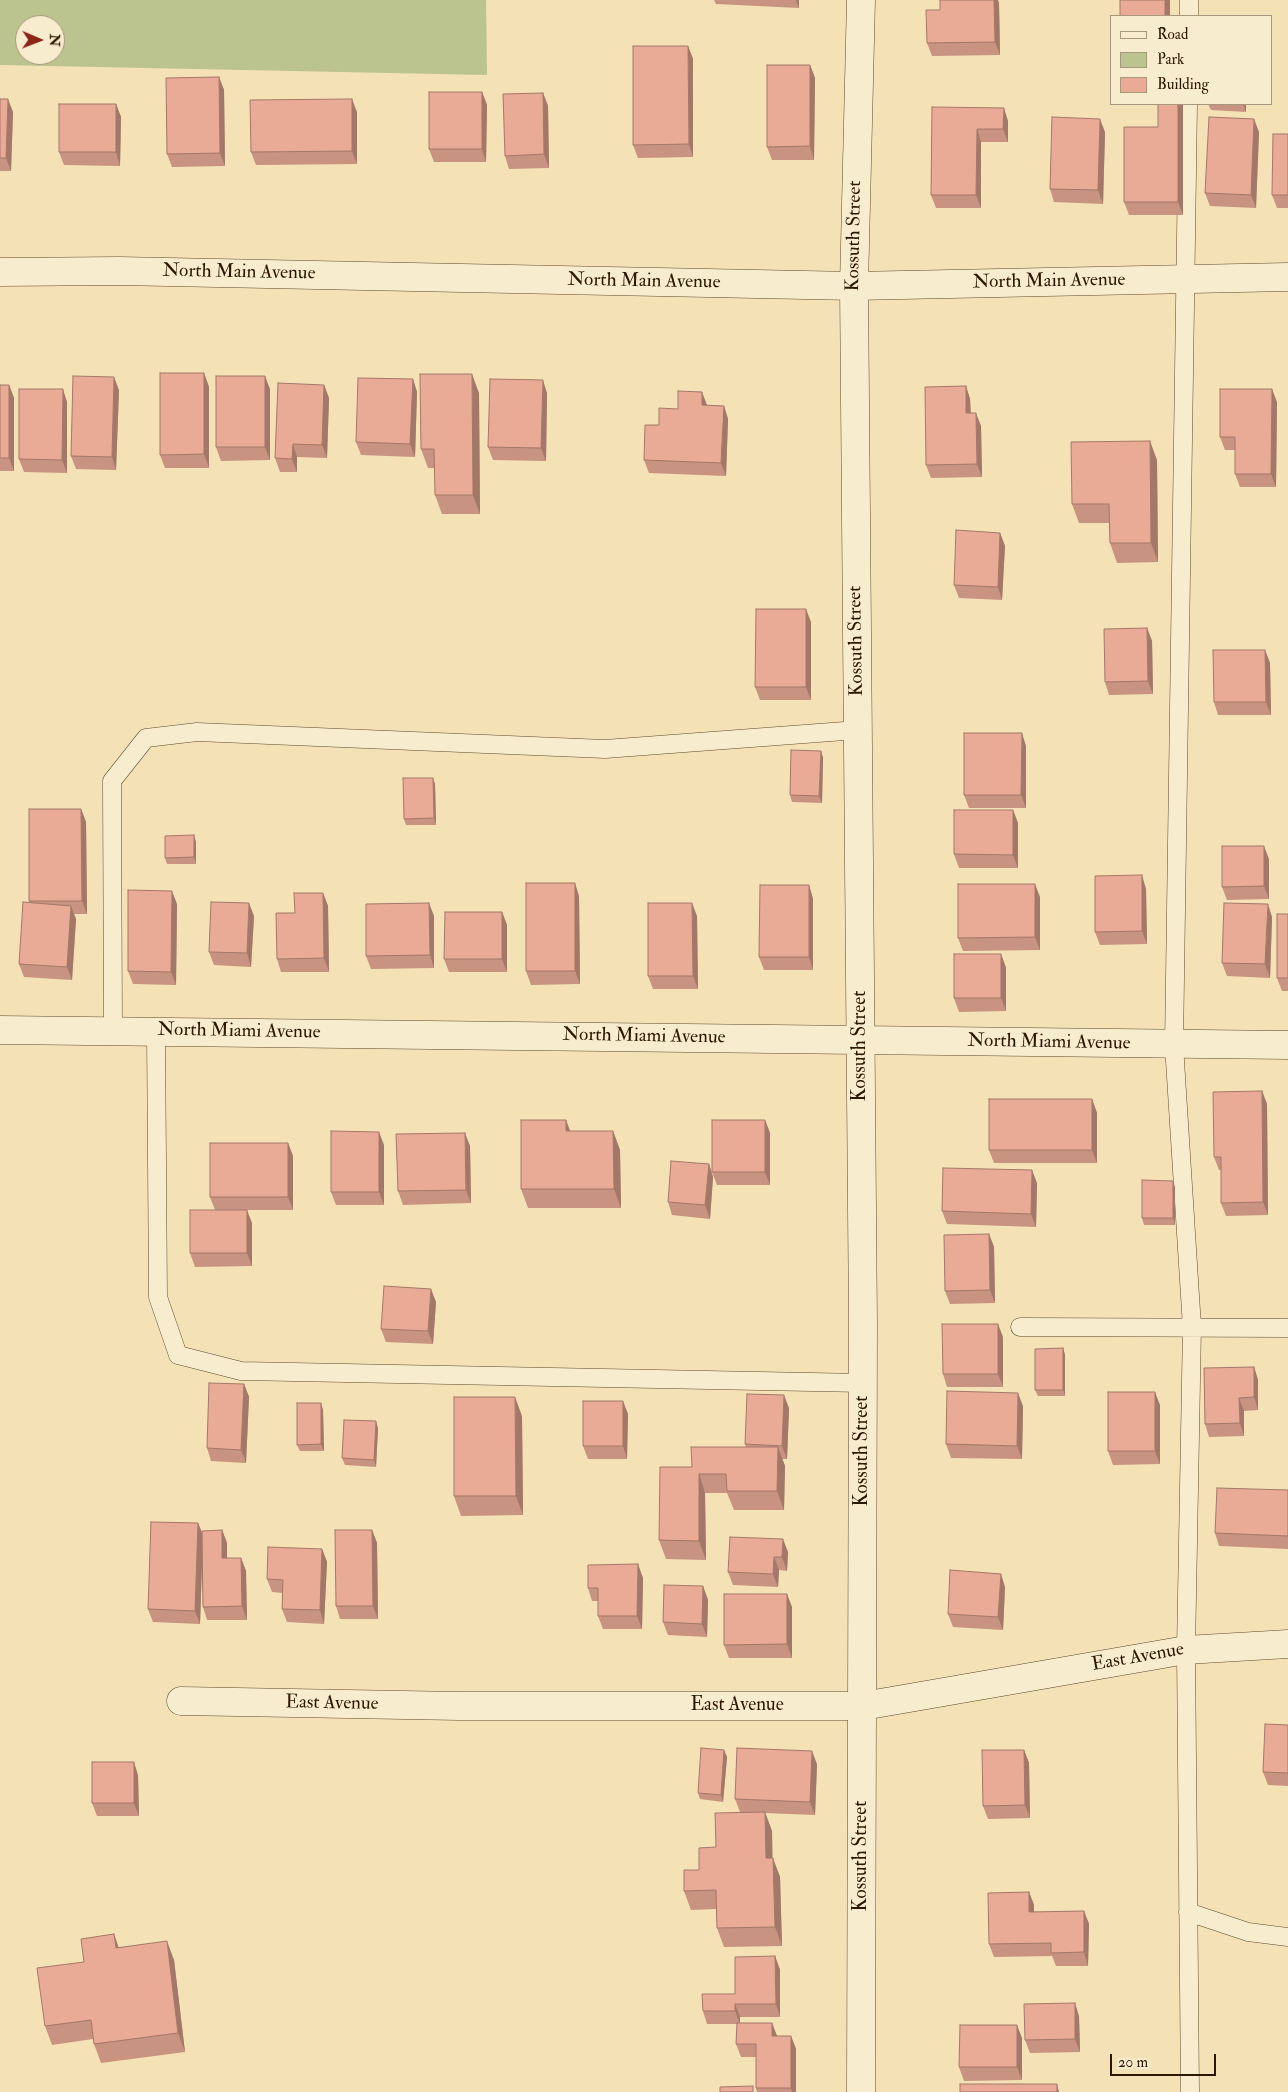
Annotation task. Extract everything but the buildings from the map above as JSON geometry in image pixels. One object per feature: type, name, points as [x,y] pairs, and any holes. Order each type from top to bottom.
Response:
[{"type":"street","name":"Kossuth Street","points":[[861,0],[854,286],[863,1383],[861,2092]]},
{"type":"street","name":"North Main Avenue","points":[[0,272],[119,270],[854,286],[1288,278]]},
{"type":"street","name":"North Miami Avenue","points":[[0,1030],[1288,1045]]},
{"type":"street","name":"East Avenue","points":[[181,1701],[460,1706],[862,1706],[1186,1650],[1288,1644]]},
{"type":"lane","points":[[1189,0],[1189,15]]},
{"type":"lane","points":[[1188,105],[1174,1045],[1192,1327],[1186,1650],[1190,2092]]},
{"type":"lane","points":[[113,1031],[112,781],[146,738],[197,732],[605,749],[858,730]]},
{"type":"lane","points":[[156,1032],[158,1297],[178,1355],[241,1371],[863,1383]]},
{"type":"lane","points":[[1020,1327],[1288,1328]]},
{"type":"lane","points":[[1188,1912],[1248,1932],[1288,1937]]},
{"type":"green space","points":[[0,0],[486,0],[487,75],[0,65]]}]
